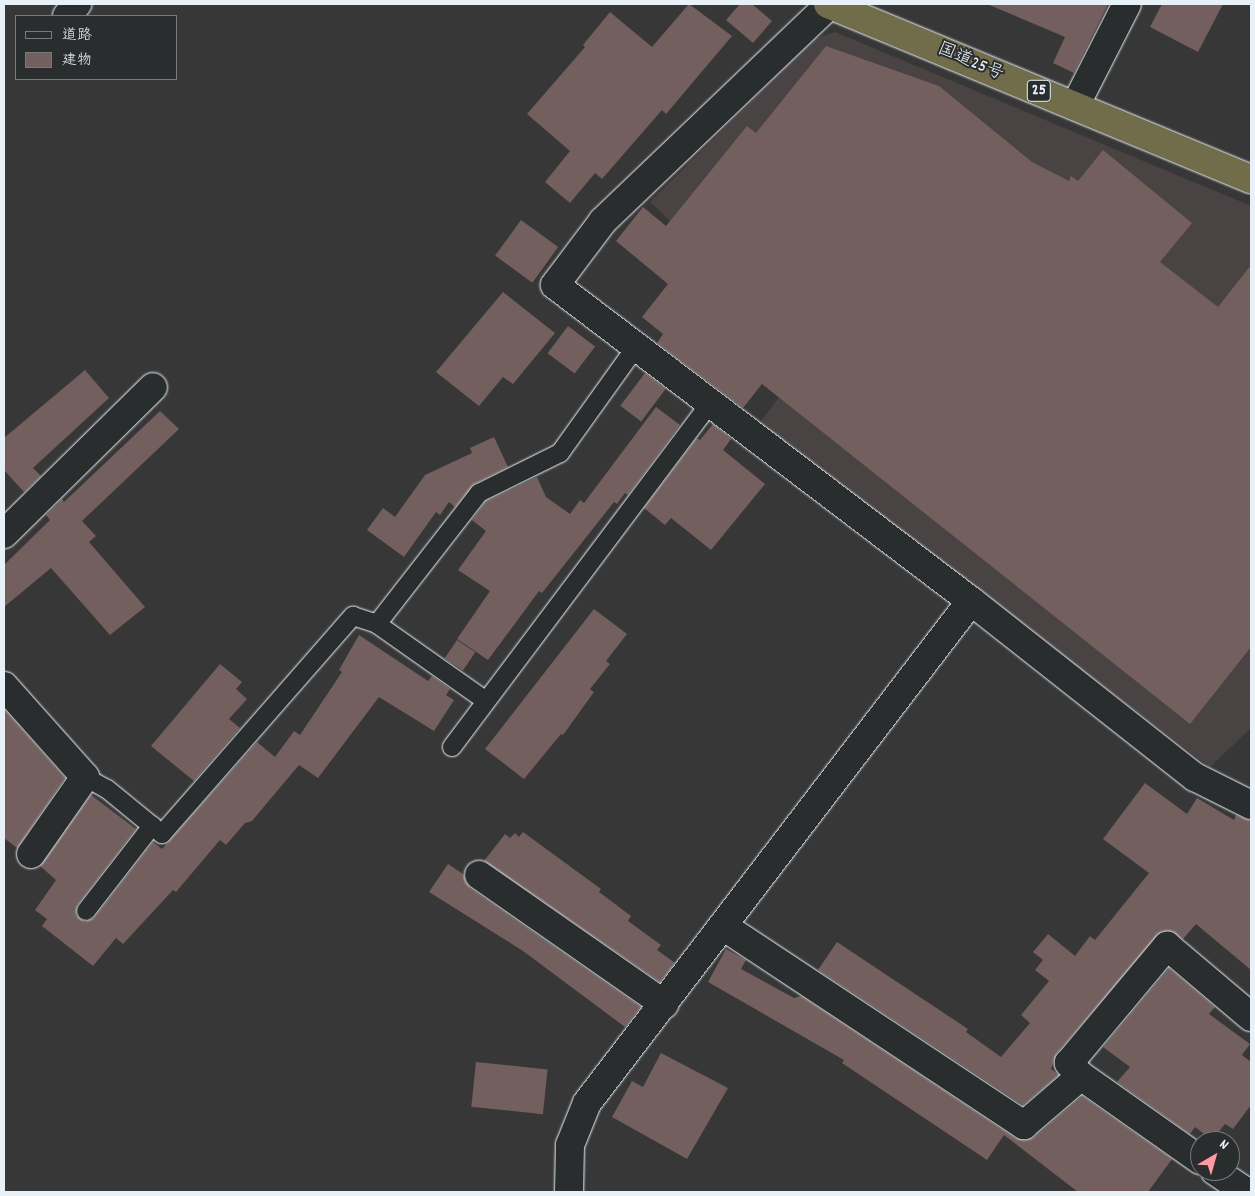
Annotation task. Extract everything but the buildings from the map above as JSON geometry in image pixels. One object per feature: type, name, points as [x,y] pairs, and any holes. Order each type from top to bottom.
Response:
[{"type":"highway","name":"国道25号","points":[[829,4],[1251,179]]},
{"type":"street","points":[[68,15],[77,4]]},
{"type":"street","points":[[829,4],[603,221],[555,285],[971,601],[1195,777],[1251,806]]},
{"type":"street","points":[[1075,106],[1127,4]]},
{"type":"street","points":[[4,534],[153,387]]},
{"type":"street","points":[[569,1192],[570,1145],[587,1103],[634,1039],[664,1004],[971,601]]},
{"type":"street","points":[[4,686],[85,777],[31,854]]},
{"type":"street","points":[[479,875],[664,1004]]},
{"type":"street","points":[[723,926],[1024,1126],[1081,1076]]},
{"type":"street","points":[[1190,1153],[1081,1076],[1069,1063],[1167,946],[1251,1018]]},
{"type":"street","points":[[1230,1181],[1246,1192]]},
{"type":"lane","points":[[377,624],[479,493],[560,454],[636,347]]},
{"type":"lane","points":[[452,747],[710,403]]},
{"type":"lane","points":[[85,777],[107,789],[162,834],[353,616],[377,624],[486,701]]},
{"type":"lane","points":[[86,911],[152,826]]},
{"type":"shaded area","points":[[835,32],[1251,206],[1251,728],[1210,767],[758,425],[796,375],[703,252],[650,202],[814,39]]}]
